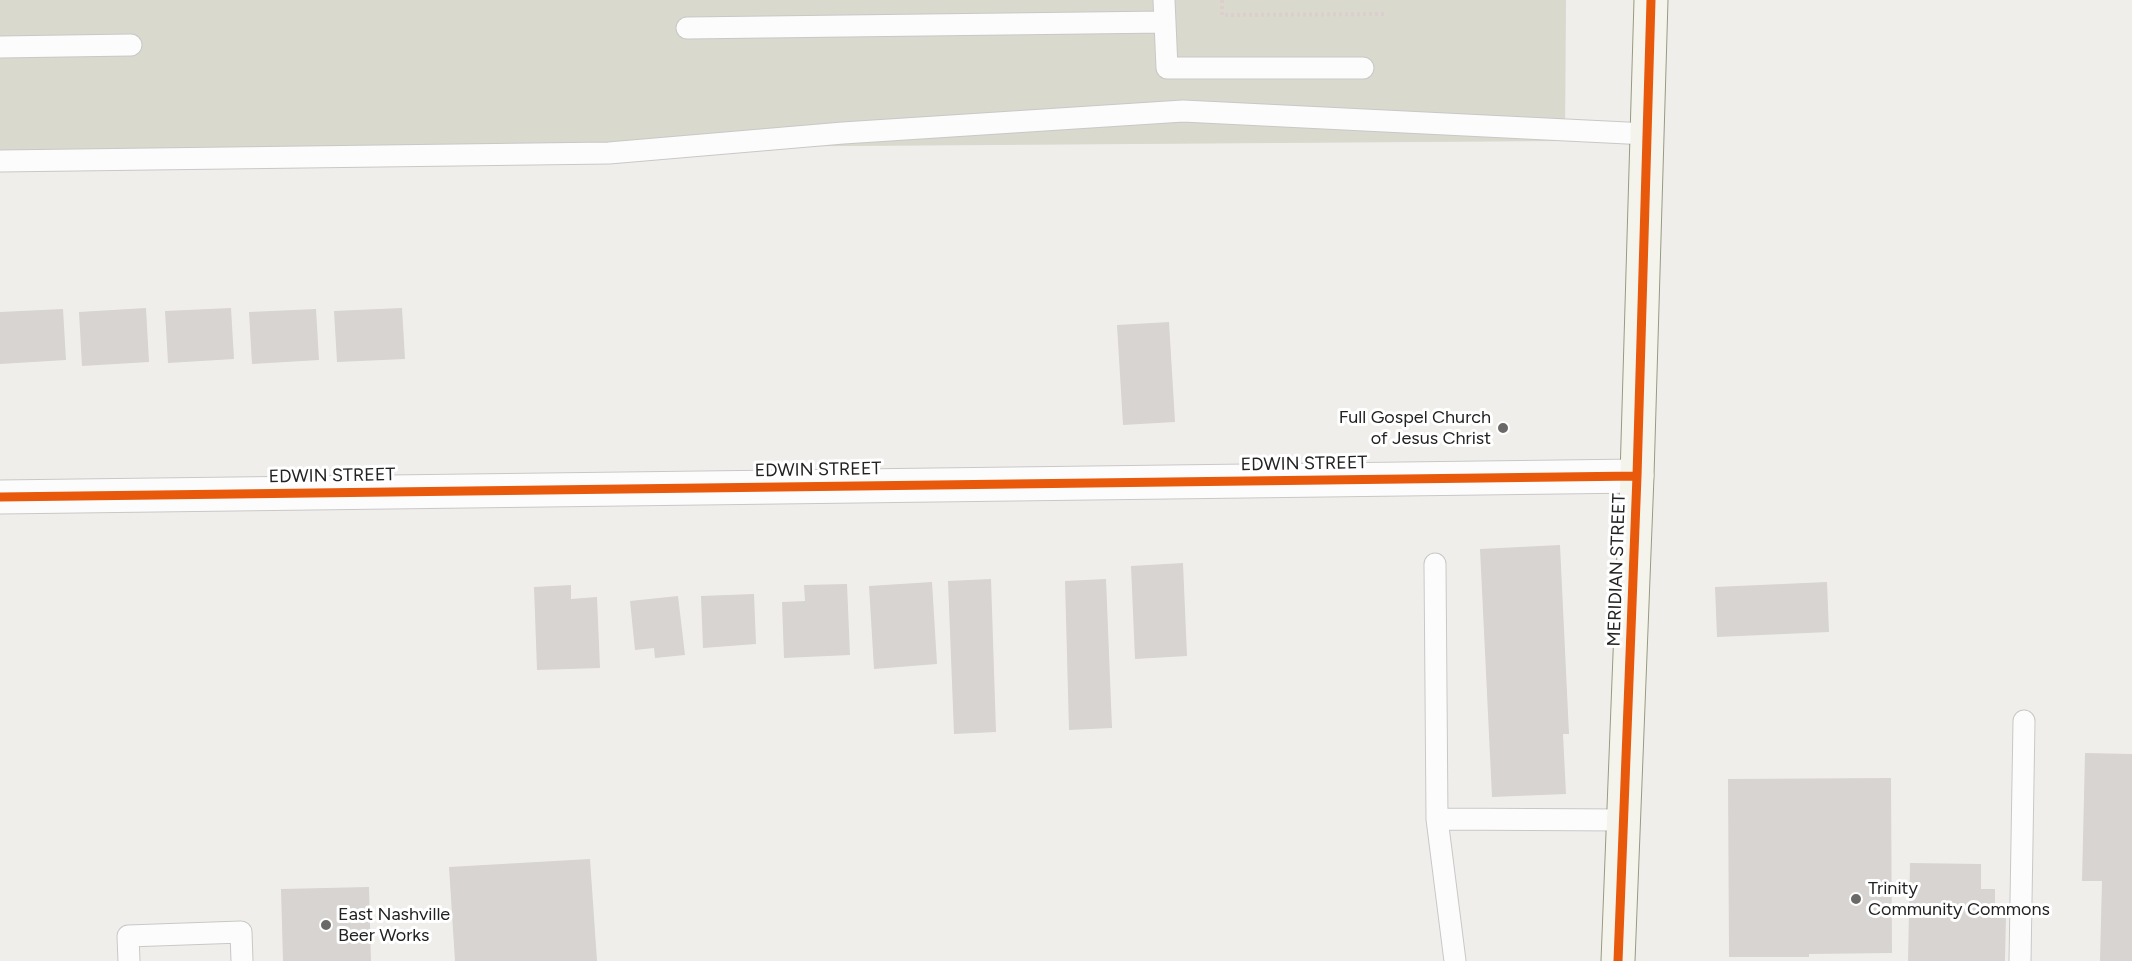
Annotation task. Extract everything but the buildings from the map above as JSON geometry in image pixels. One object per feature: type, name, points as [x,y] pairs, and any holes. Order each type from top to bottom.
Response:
[{"type":"street","name":"MERIDIAN STREET","points":[[1618,961],[1637,476],[1652,0]]},
{"type":"street","name":"EDWIN STREET","points":[[0,497],[1637,476]]},
{"type":"lane","points":[[1164,0],[1167,68],[1363,68]]},
{"type":"lane","points":[[687,28],[1165,22]]},
{"type":"lane","points":[[0,47],[131,45]]},
{"type":"lane","points":[[0,161],[609,153],[843,133],[1184,111],[1647,134]]},
{"type":"lane","points":[[1435,564],[1437,819],[1455,961]]},
{"type":"lane","points":[[2019,961],[2024,721]]},
{"type":"lane","points":[[1437,819],[1623,820]]},
{"type":"lane","points":[[129,961],[128,936],[241,932],[242,961]]},
{"type":"path","points":[[1222,0],[1222,15],[1386,14]]},
{"type":"shaded area","points":[[0,0],[1566,0],[1565,141],[0,152]]},
{"type":"cycle path","points":[[1618,961],[1637,476],[1651,0]]},
{"type":"cycle path","points":[[0,497],[1637,476]]},
{"type":"place","name":"Full Gospel Church of Jesus Christ","points":[[1503,428]]},
{"type":"place","name":"Trinity Community Commons","points":[[1856,899]]},
{"type":"place","name":"East Nashville Beer Works","points":[[326,925]]}]
